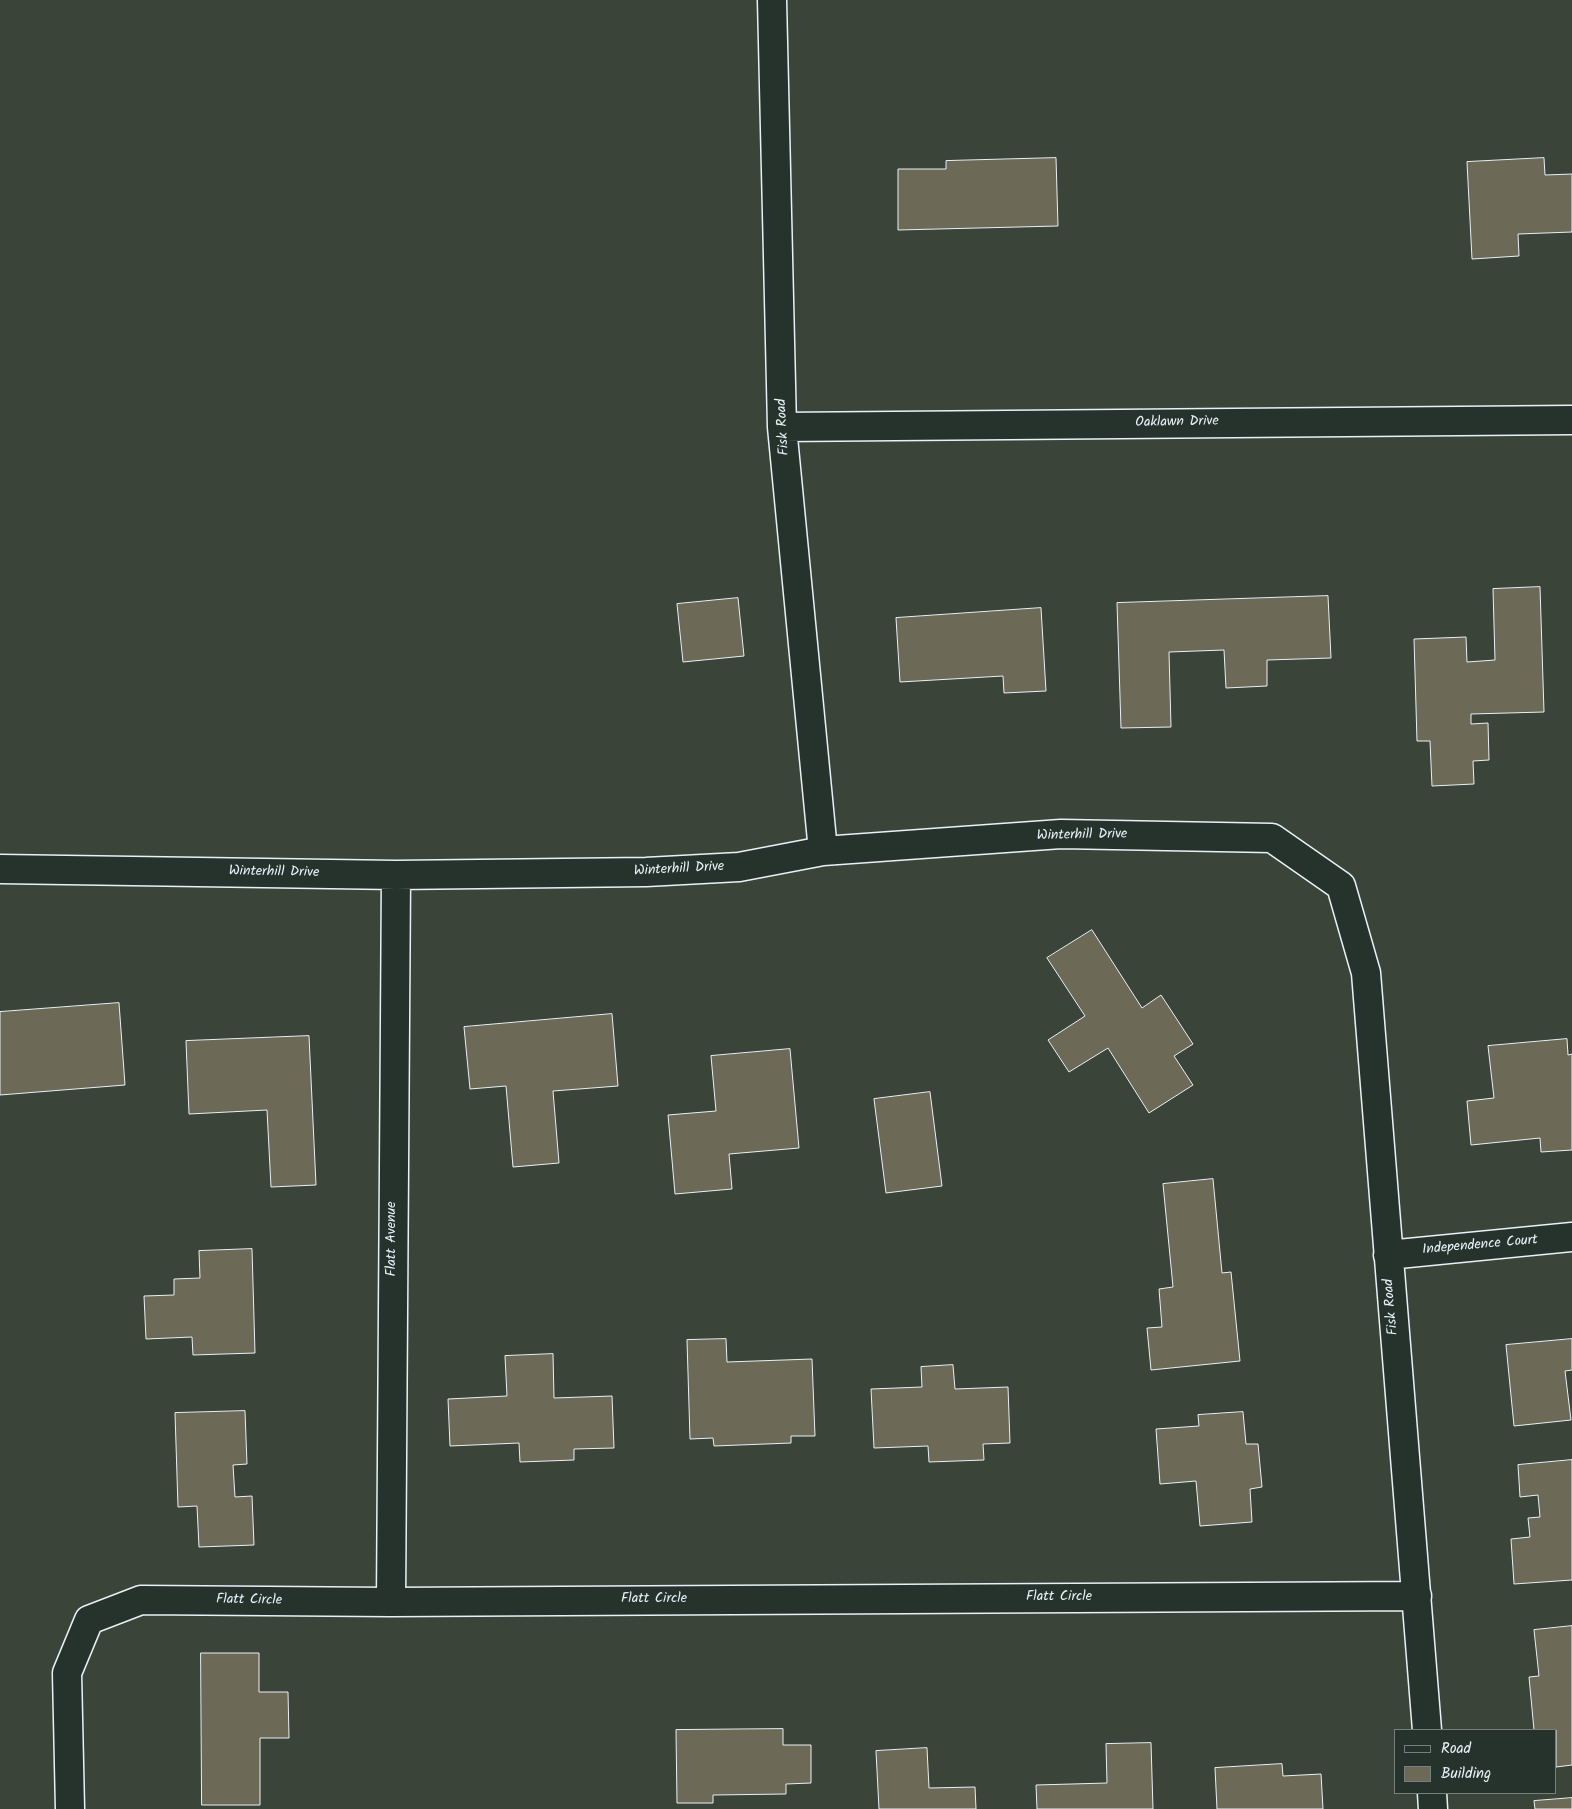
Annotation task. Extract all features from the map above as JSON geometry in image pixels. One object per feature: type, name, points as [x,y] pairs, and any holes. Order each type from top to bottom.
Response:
[{"type":"street","name":"Fisk Road","points":[[772,0],[782,427],[823,851]]},
{"type":"street","name":"Oaklawn Drive","points":[[782,427],[1572,420]]},
{"type":"street","name":"Winterhill Drive","points":[[0,869],[396,875],[646,872],[739,867],[823,851],[1060,834],[1272,838],[1341,886]]},
{"type":"street","name":"Flatt Avenue","points":[[391,1602],[396,875]]},
{"type":"street","name":"Fisk Road","points":[[1341,886],[1366,974],[1427,1729]]},
{"type":"street","name":"Independence Court","points":[[1388,1255],[1572,1237]]},
{"type":"street","name":"Flatt Circle","points":[[70,1809],[67,1672],[89,1620],[141,1600],[391,1602],[1417,1596]]},
{"type":"street","points":[[1432,1794],[1433,1809]]},
{"type":"building","points":[[1056,158],[1058,226],[898,230],[898,169],[946,169],[946,161]]},
{"type":"building","points":[[1544,158],[1545,175],[1572,174],[1572,232],[1518,234],[1519,256],[1472,259],[1467,162]]},
{"type":"building","points":[[1540,587],[1544,712],[1471,714],[1471,724],[1488,723],[1489,760],[1473,761],[1474,784],[1432,786],[1430,741],[1417,741],[1414,639],[1466,637],[1467,662],[1495,660],[1493,589]]},
{"type":"building","points":[[1328,596],[1331,658],[1267,660],[1267,686],[1226,688],[1224,650],[1169,652],[1171,727],[1121,728],[1117,603]]},
{"type":"building","points":[[738,598],[744,656],[683,662],[677,604]]},
{"type":"building","points":[[1041,608],[1046,691],[1004,693],[1003,676],[900,682],[896,618]]},
{"type":"building","points":[[1092,930],[1142,1008],[1161,995],[1193,1044],[1174,1056],[1193,1085],[1149,1113],[1108,1048],[1069,1072],[1048,1040],[1085,1016],[1047,958]]},
{"type":"building","points":[[119,1003],[125,1085],[0,1095],[0,1012]]},
{"type":"building","points":[[612,1014],[618,1086],[553,1091],[559,1163],[513,1167],[506,1086],[470,1089],[464,1027]]},
{"type":"building","points":[[309,1036],[316,1185],[271,1187],[267,1110],[189,1114],[186,1041]]},
{"type":"building","points":[[1567,1039],[1568,1055],[1572,1054],[1572,1150],[1541,1152],[1540,1138],[1471,1145],[1467,1101],[1494,1098],[1488,1046]]},
{"type":"building","points":[[790,1049],[799,1148],[729,1154],[732,1189],[675,1194],[668,1115],[716,1111],[711,1056]]},
{"type":"building","points":[[930,1092],[942,1186],[886,1193],[874,1099]]},
{"type":"building","points":[[1213,1179],[1222,1273],[1231,1272],[1240,1361],[1151,1370],[1147,1328],[1162,1327],[1159,1289],[1173,1287],[1163,1184]]},
{"type":"building","points":[[252,1249],[255,1353],[193,1355],[192,1337],[146,1339],[144,1296],[174,1295],[174,1279],[200,1278],[199,1251]]},
{"type":"building","points":[[726,1339],[727,1362],[812,1359],[815,1436],[791,1436],[791,1443],[714,1446],[713,1438],[690,1439],[687,1340]]},
{"type":"building","points":[[1572,1339],[1572,1370],[1565,1371],[1571,1420],[1514,1426],[1506,1345]]},
{"type":"building","points":[[553,1354],[554,1398],[612,1396],[614,1448],[574,1449],[574,1460],[520,1462],[519,1443],[450,1446],[448,1399],[507,1396],[505,1356]]},
{"type":"building","points":[[953,1365],[955,1389],[1008,1387],[1010,1443],[983,1444],[984,1460],[929,1462],[928,1446],[874,1448],[871,1389],[922,1387],[921,1367]]},
{"type":"building","points":[[245,1411],[247,1464],[233,1465],[235,1497],[252,1496],[254,1545],[199,1547],[197,1506],[178,1507],[175,1413]]},
{"type":"building","points":[[1243,1412],[1246,1444],[1258,1444],[1262,1487],[1250,1489],[1252,1522],[1200,1526],[1196,1481],[1160,1484],[1156,1429],[1199,1426],[1198,1415]]},
{"type":"building","points":[[1572,1460],[1572,1580],[1514,1584],[1511,1539],[1530,1537],[1528,1518],[1540,1517],[1538,1495],[1520,1497],[1518,1465]]},
{"type":"building","points":[[1572,1626],[1572,1765],[1557,1767],[1557,1729],[1534,1729],[1529,1677],[1539,1676],[1534,1630]]},
{"type":"building","points":[[201,1653],[259,1653],[259,1692],[288,1692],[289,1738],[260,1738],[260,1805],[202,1805]]},
{"type":"building","points":[[783,1729],[783,1745],[811,1745],[811,1783],[786,1784],[786,1794],[713,1795],[713,1803],[677,1803],[676,1730]]},
{"type":"building","points":[[1151,1743],[1153,1809],[1037,1809],[1036,1785],[1107,1783],[1106,1744]]},
{"type":"building","points":[[927,1748],[929,1788],[975,1787],[976,1809],[879,1809],[876,1751]]},
{"type":"building","points":[[1282,1764],[1283,1776],[1321,1774],[1323,1809],[1217,1809],[1215,1768]]},
{"type":"building","points":[[1572,1798],[1572,1809],[1535,1809],[1534,1801]]}]
